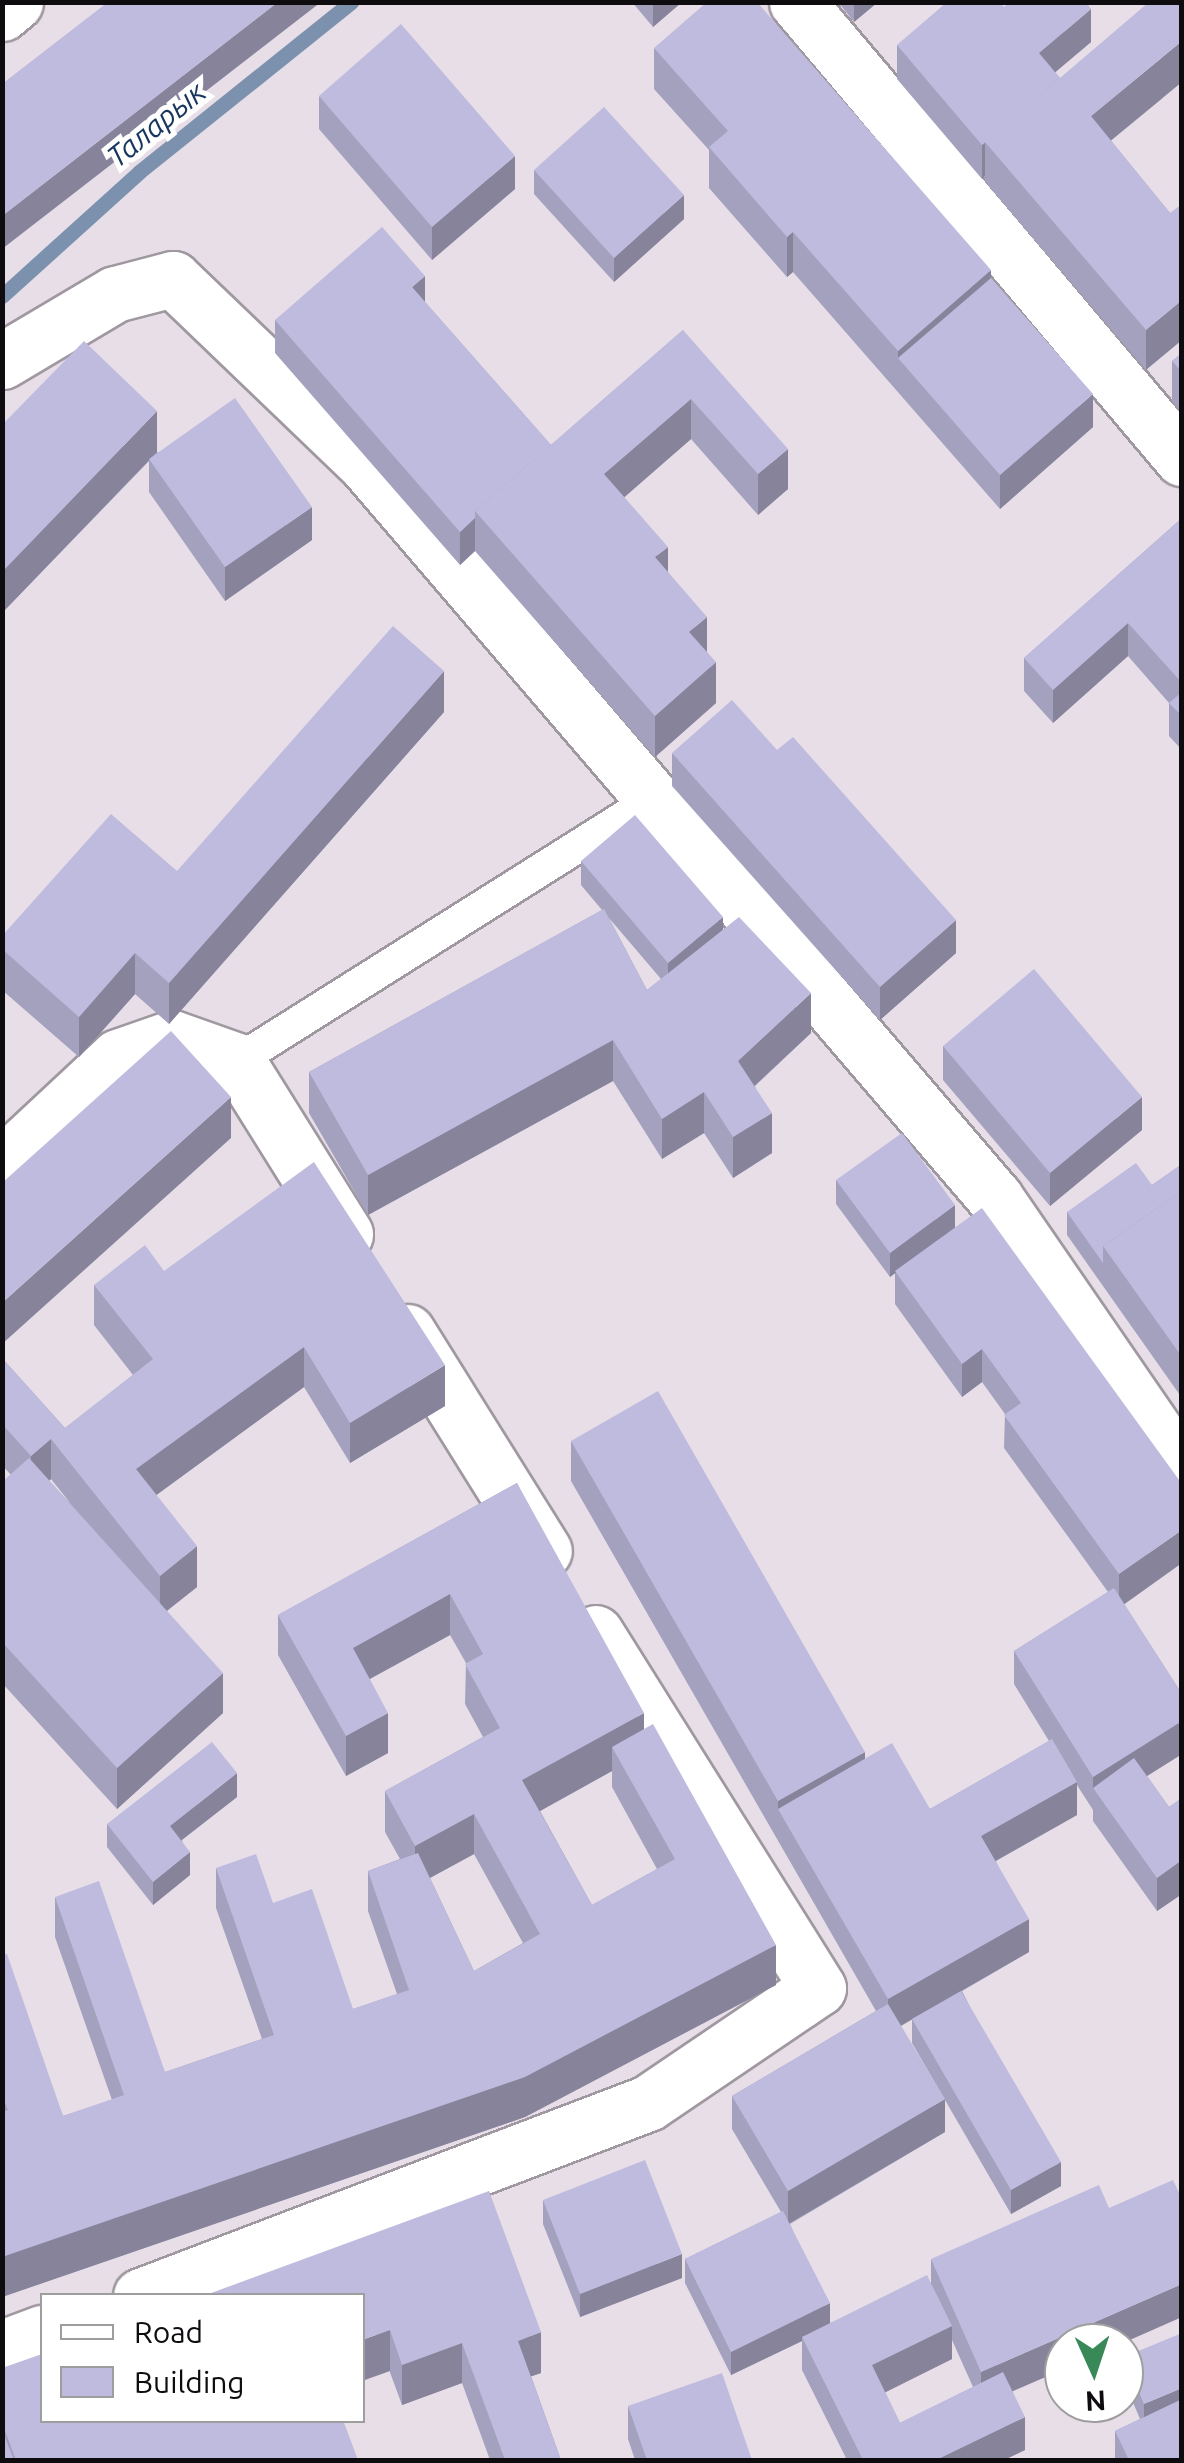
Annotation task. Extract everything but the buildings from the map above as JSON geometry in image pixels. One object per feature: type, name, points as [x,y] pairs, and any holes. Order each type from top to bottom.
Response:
[{"type":"street","points":[[2,13],[15,2]]},
{"type":"street","points":[[797,2],[1182,458]]},
{"type":"street","points":[[2,362],[115,294],[173,279],[365,464],[995,1198],[1182,1470]]},
{"type":"street","points":[[2,1165],[118,1057],[172,1038],[237,1061],[818,1988],[648,2103],[148,2293]]},
{"type":"street","points":[[2,2348],[40,2334]]},
{"type":"lane","points":[[237,1061],[653,799]]},
{"type":"waterway","name":"Таларык","points":[[2,296],[139,172],[351,2]]}]
